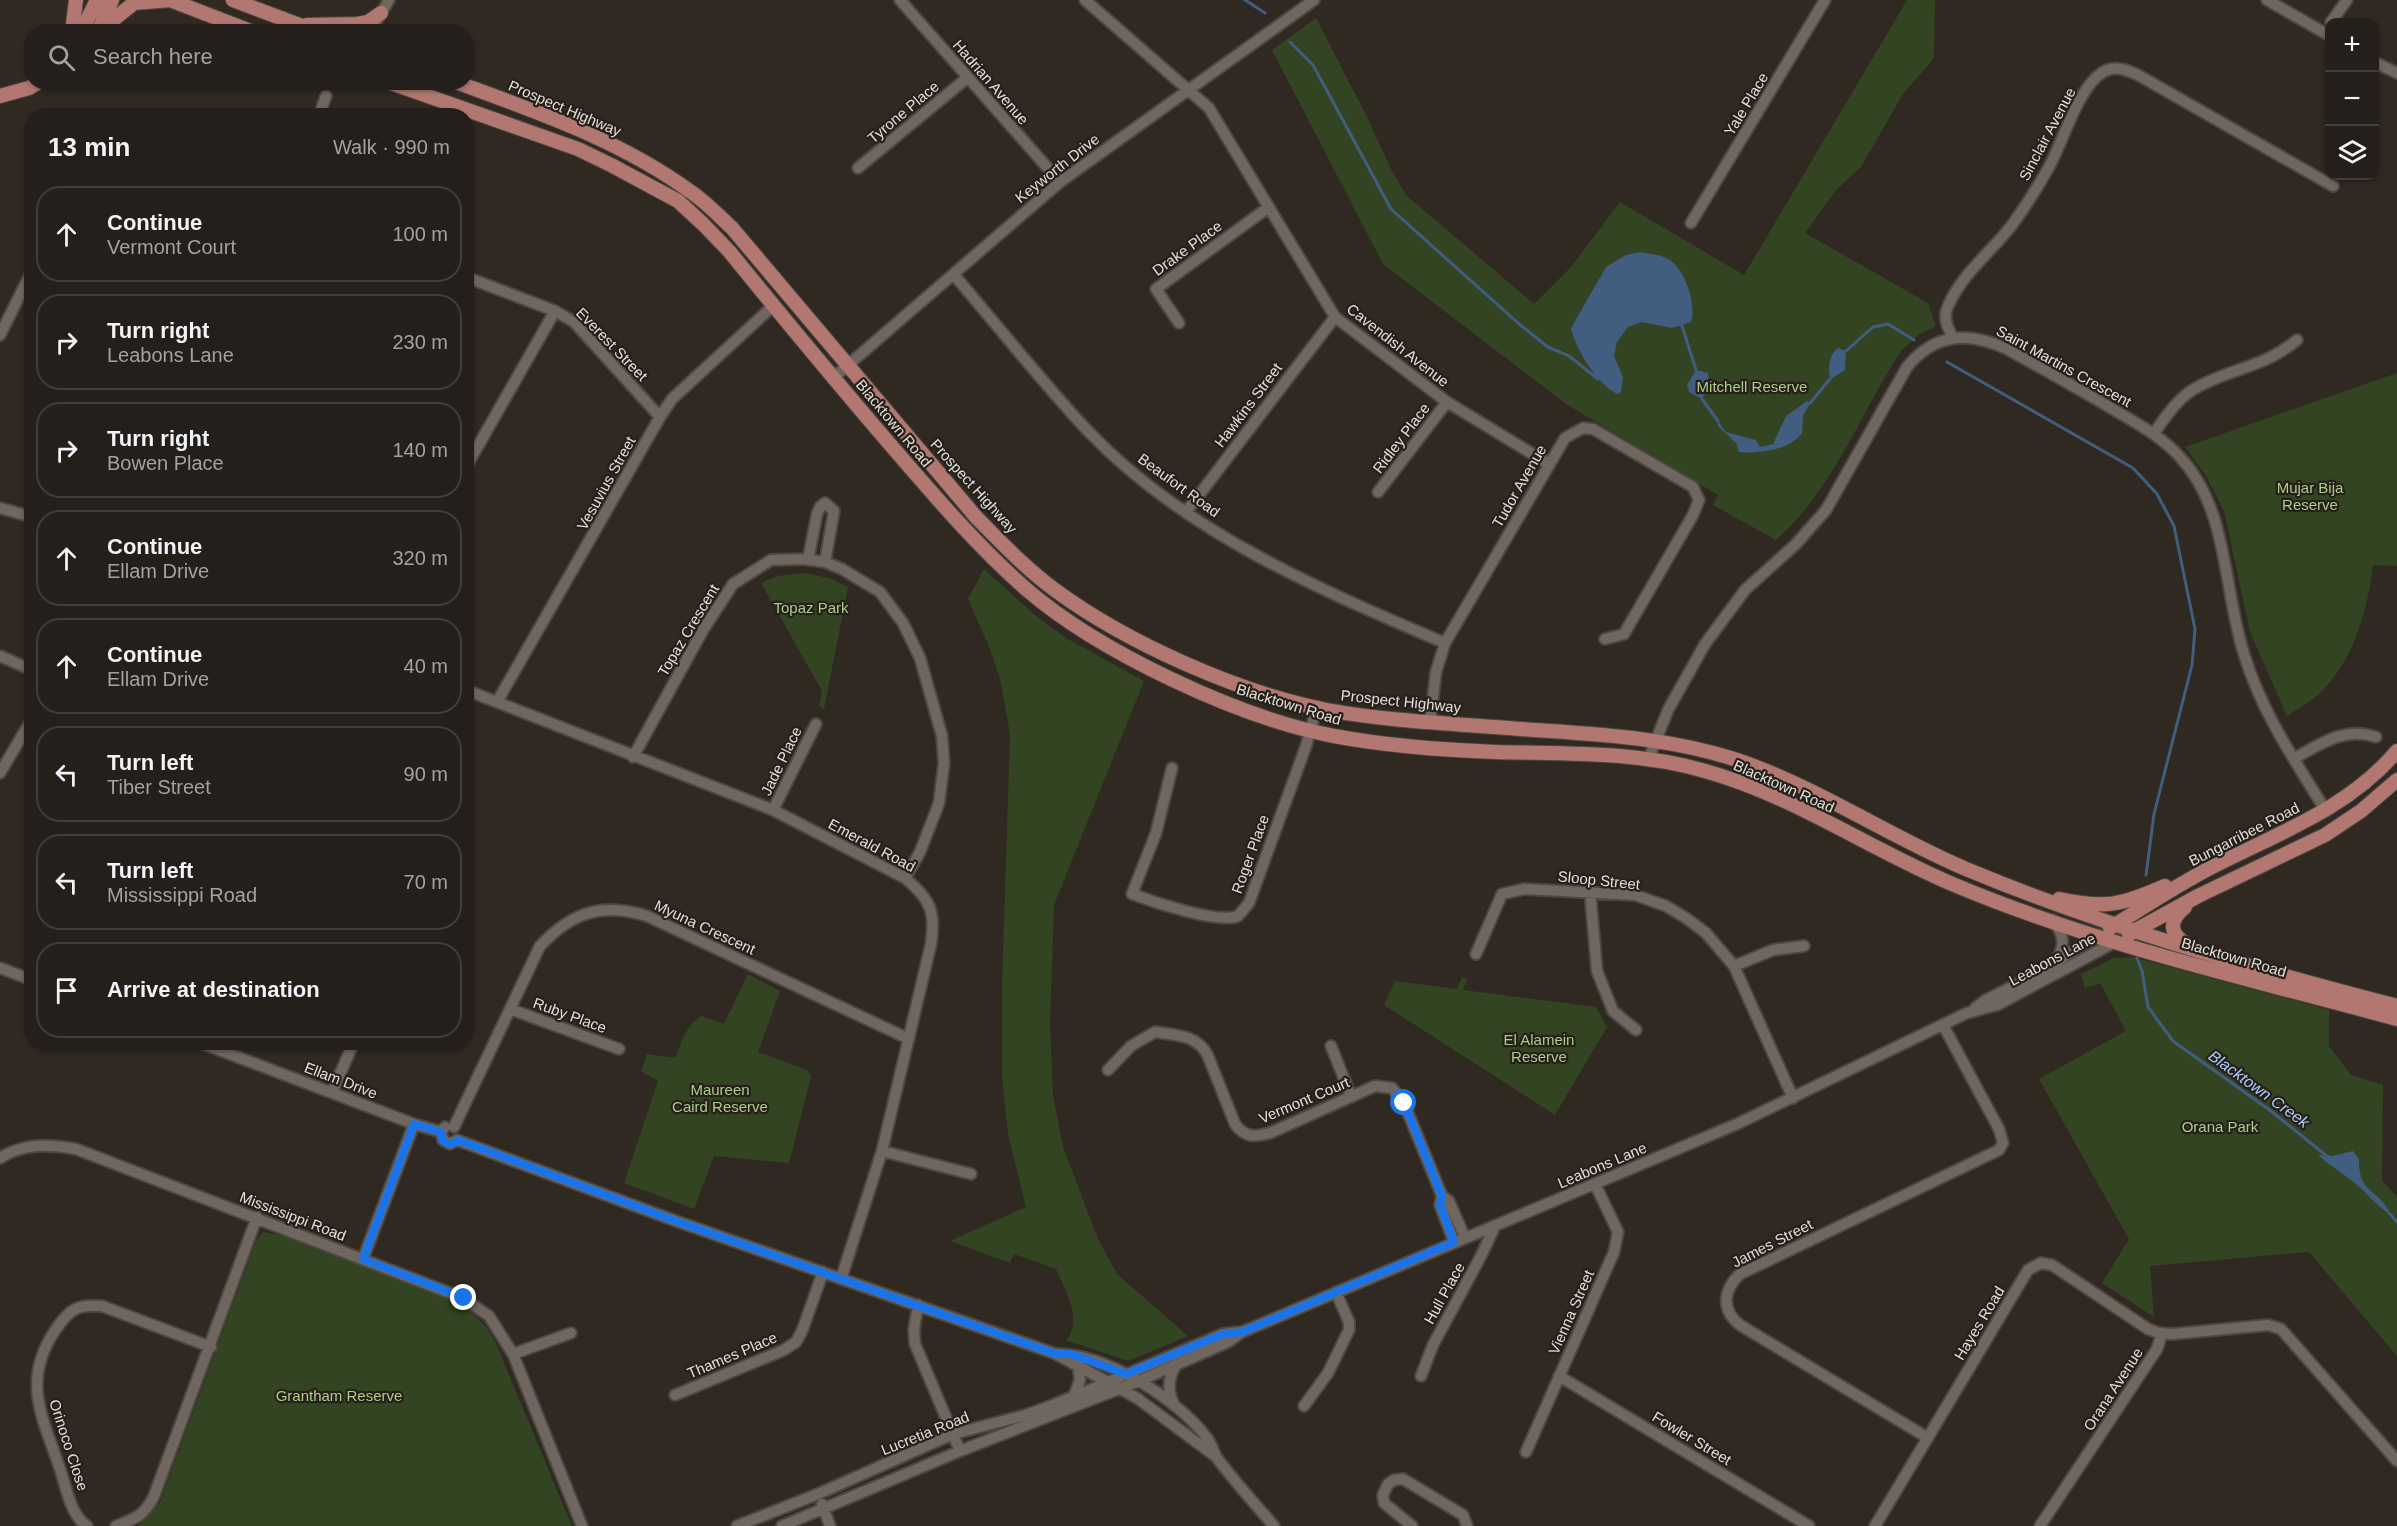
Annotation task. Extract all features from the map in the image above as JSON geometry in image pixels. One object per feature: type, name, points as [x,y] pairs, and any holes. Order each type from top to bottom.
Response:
[{"type":"main road","points":[[73,24],[76,0]]},
{"type":"main road","points":[[85,24],[97,0]]},
{"type":"main road","points":[[102,24],[112,0]]},
{"type":"main road","points":[[108,24],[134,3],[171,0],[232,24]]},
{"type":"main road","points":[[233,0],[297,24]]},
{"type":"main road","points":[[357,24],[368,22],[381,14]]},
{"type":"main road","points":[[0,96],[24,89]]},
{"type":"main road","name":"Prospect Highway","points":[[474,89],[566,123],[632,155],[692,192],[732,228],[976,517],[1018,560],[1054,590],[1142,643],[1240,686],[1317,707],[1395,720],[1563,733]]},
{"type":"main road","name":"Blacktown Road","points":[[411,90],[462,108]]},
{"type":"main road","name":"Blacktown Road","points":[[474,112],[578,149],[678,201],[703,224],[774,305],[956,522],[1021,584],[1054,611],[1117,650],[1193,688],[1247,710],[1310,731],[1360,740],[1455,749],[1614,754],[1649,758],[1704,771],[1746,784],[1783,800],[1929,873],[2012,907],[2117,941],[2397,1019]]},
{"type":"main road","name":"Blacktown Road","points":[[1563,733],[1635,737],[1712,752],[1791,781],[1927,851],[2019,891],[2134,932],[2397,1006]]},
{"type":"main road","name":"Bungarribee Road","points":[[2098,935],[2212,867],[2326,811],[2364,784],[2397,751]]},
{"type":"main road","points":[[2117,941],[2198,896],[2325,835],[2361,811],[2397,780]]},
{"type":"main road","points":[[2019,891],[2092,905],[2115,905],[2212,867]]},
{"type":"main road","points":[[2198,896],[2175,918],[2173,930],[2178,940],[2209,954]]},
{"type":"street","points":[[375,24],[390,0]]},
{"type":"street","name":"Hadrian Avenue","points":[[900,0],[1060,182]]},
{"type":"street","name":"Cavendish Avenue","points":[[1085,0],[1209,108],[1335,317],[1447,402],[1549,464]]},
{"type":"street","name":"Keyworth Drive","points":[[833,378],[1060,182],[1314,0]]},
{"type":"street","name":"Yale Place","points":[[1691,223],[1826,0]]},
{"type":"street","points":[[2267,0],[2325,28]]},
{"type":"street","points":[[2335,18],[2347,0]]},
{"type":"street","points":[[2379,64],[2397,73]]},
{"type":"street","name":"Sinclair Avenue","points":[[1953,338],[1944,320],[1948,305],[1968,274],[2012,225],[2036,189],[2082,98],[2103,72],[2118,69],[2138,75],[2333,186]]},
{"type":"street","name":"Tyrone Place","points":[[858,168],[967,78]]},
{"type":"street","points":[[322,108],[326,96]]},
{"type":"street","name":"Drake Place","points":[[1179,323],[1156,290],[1269,207]]},
{"type":"street","name":"Beaufort Road","points":[[954,275],[1088,431],[1131,470],[1186,512],[1258,556],[1352,603],[1445,643]]},
{"type":"street","name":"Everest Street","points":[[474,280],[566,316],[582,329],[660,417]]},
{"type":"street","points":[[0,335],[24,287]]},
{"type":"street","name":"Vesuvius Street","points":[[497,702],[660,417],[686,384],[774,305]]},
{"type":"street","points":[[474,453],[555,311]]},
{"type":"street","name":"Hawkins Street","points":[[1186,512],[1335,317]]},
{"type":"street","name":"Saint Martins Crescent","points":[[1649,758],[1668,710],[1729,609],[1745,590],[1810,529],[1833,500],[1906,367],[1929,347],[1953,338],[1975,337],[1992,341],[2154,433],[2189,468],[2208,501],[2216,524],[2243,654],[2256,691],[2326,811]]},
{"type":"street","points":[[2154,433],[2174,406],[2193,389],[2269,360],[2297,340]]},
{"type":"street","name":"Ridley Place","points":[[1378,492],[1447,402]]},
{"type":"street","name":"Tudor Avenue","points":[[1430,722],[1436,672],[1445,643],[1565,438],[1583,428],[1593,429],[1693,488],[1699,500],[1693,515],[1624,634],[1605,639]]},
{"type":"street","points":[[808,560],[819,507],[825,503],[834,511],[825,562]]},
{"type":"street","points":[[0,508],[24,515]]},
{"type":"street","name":"Topaz Crescent","points":[[633,757],[703,630],[733,584],[771,561],[808,560],[825,562],[842,569],[880,592],[903,623],[920,658],[942,736],[944,763],[939,803],[920,852],[905,878]]},
{"type":"street","points":[[0,656],[24,666]]},
{"type":"street","name":"Emerald Road","points":[[474,693],[773,810],[905,878],[922,892],[934,921],[931,944],[882,1151],[841,1279]]},
{"type":"street","name":"Roger Place","points":[[1172,768],[1156,833],[1132,894],[1149,901],[1222,919],[1231,919],[1238,916],[1249,903],[1317,707]]},
{"type":"street","name":"Jade Place","points":[[773,810],[816,724]]},
{"type":"street","points":[[0,772],[24,732]]},
{"type":"street","points":[[2295,758],[2330,739],[2348,733],[2376,737]]},
{"type":"street","name":"Sloop Street","points":[[1476,954],[1502,894],[1524,889],[1590,891],[1635,895],[1666,906],[1706,933],[1734,966],[1793,1098]]},
{"type":"street","points":[[1590,891],[1597,971],[1613,1011],[1636,1030]]},
{"type":"street","name":"Myuna Crescent","points":[[454,1126],[540,946],[571,919],[591,911],[618,909],[647,916],[909,1039]]},
{"type":"street","points":[[2053,920],[2064,940],[2056,963]]},
{"type":"street","name":"Leabons Lane","points":[[1120,1388],[1139,1382],[1228,1342],[1242,1332],[1793,1098],[1967,1013],[1986,1000],[2056,963],[2098,935]]},
{"type":"street","name":"Leabons Lane","points":[[1967,1013],[1997,1005],[2117,941]]},
{"type":"street","points":[[1734,966],[1773,950],[1804,946]]},
{"type":"street","points":[[0,968],[24,977]]},
{"type":"street","name":"Ruby Place","points":[[510,1009],[620,1049]]},
{"type":"street","name":"James Street","points":[[1928,1438],[1740,1325],[1727,1310],[1727,1291],[1740,1274],[1991,1155],[2006,1145],[1943,1025]]},
{"type":"street","name":"Vermont Court","points":[[1108,1070],[1131,1046],[1155,1032],[1197,1040],[1204,1047],[1235,1124],[1241,1133],[1253,1137],[1270,1133],[1375,1086],[1392,1088],[1404,1103],[1442,1196],[1449,1201],[1459,1240]]},
{"type":"street","points":[[1330,1046],[1352,1096]]},
{"type":"street","name":"Ellam Drive","points":[[219,1050],[414,1124],[441,1132]]},
{"type":"street","points":[[332,1092],[350,1050]]},
{"type":"street","points":[[363,1259],[414,1124]]},
{"type":"street","points":[[446,1126],[454,1126],[459,1134],[458,1140],[447,1144],[442,1140],[441,1132],[446,1126]]},
{"type":"street","points":[[458,1140],[673,1220],[1056,1354],[1120,1388],[1158,1412],[1215,1456],[1274,1526]]},
{"type":"street","name":"Mississippi Road","points":[[0,1158],[30,1145],[52,1145],[76,1149],[464,1298],[489,1316],[513,1354],[582,1526]]},
{"type":"street","points":[[882,1151],[971,1174]]},
{"type":"street","name":"Vienna Street","points":[[1526,1452],[1614,1252],[1618,1232],[1595,1184]]},
{"type":"street","points":[[116,1526],[135,1519],[147,1510],[154,1496],[211,1347],[257,1217]]},
{"type":"street","name":"Hull Place","points":[[1421,1376],[1433,1345],[1495,1226]]},
{"type":"street","name":"Hayes Road","points":[[1875,1526],[2028,1270],[2036,1264],[2052,1265],[2148,1329],[2162,1334]]},
{"type":"street","name":"Thames Place","points":[[675,1395],[784,1350],[796,1342],[823,1272]]},
{"type":"street","points":[[1304,1406],[1328,1373],[1349,1330],[1349,1322],[1336,1292]]},
{"type":"street","name":"Orinoco Close","points":[[87,1526],[75,1511],[36,1386],[39,1362],[53,1333],[67,1314],[84,1305],[102,1306],[211,1347]]},
{"type":"street","points":[[918,1305],[914,1329],[915,1344],[960,1451]]},
{"type":"street","points":[[2162,1334],[2268,1325],[2281,1329],[2397,1461]]},
{"type":"street","name":"Leabons Lane","points":[[1126,1374],[1223,1334],[1242,1332]]},
{"type":"street","points":[[513,1354],[571,1333]]},
{"type":"street","name":"Orana Avenue","points":[[2040,1526],[2157,1349],[2162,1334]]},
{"type":"street","points":[[1056,1354],[1071,1354],[1126,1374],[1139,1382],[1177,1408],[1209,1439],[1215,1456]]},
{"type":"street","points":[[1177,1365],[1171,1374],[1169,1389],[1177,1408]]},
{"type":"street","points":[[1074,1396],[1080,1380],[1078,1366]]},
{"type":"street","name":"Lucretia Road","points":[[737,1526],[818,1494],[953,1434],[1026,1415],[1126,1374]]},
{"type":"street","name":"Fowler Street","points":[[1559,1376],[1809,1526]]},
{"type":"street","name":"Lucretia Road","points":[[782,1526],[960,1451],[1120,1388]]},
{"type":"street","points":[[1412,1526],[1384,1503],[1384,1491],[1394,1480],[1406,1481],[1463,1515],[1467,1526]]},
{"type":"street","points":[[818,1494],[830,1526]]},
{"type":"green space","name":"Mitchell Reserve","points":[[1907,0],[1935,0],[1934,57],[1903,94],[1861,167],[1837,189],[1805,233],[1928,303],[1936,326],[1918,335],[1901,351],[1830,475],[1796,520],[1776,540],[1713,505],[1718,495],[1566,404],[1383,264],[1272,50],[1316,18],[1406,195],[1534,304],[1571,267],[1620,202],[1744,275]]},
{"type":"green space","name":"Mujar Bija Reserve","points":[[2397,373],[2397,566],[2373,565],[2358,633],[2342,665],[2321,692],[2287,716],[2250,632],[2224,511],[2206,476],[2185,447]]},
{"type":"green space","points":[[984,569],[1036,616],[1066,638],[1144,681],[1054,905],[1050,1024],[1053,1095],[1063,1147],[1098,1239],[1117,1274],[1188,1336],[1128,1361],[1066,1340],[1071,1332],[1073,1315],[1068,1296],[1056,1269],[1014,1254],[1010,1263],[950,1241],[1026,1207],[1008,1134],[1002,1076],[1002,986],[1010,734],[1000,678],[968,599]]},
{"type":"green space","name":"Topaz Park","points":[[804,573],[829,578],[848,587],[824,709],[819,706],[822,691],[761,583],[777,576]]},
{"type":"green space","name":"Orana Park","points":[[2132,957],[2329,1010],[2329,1046],[2351,1075],[2383,1085],[2382,1180],[2397,1197],[2397,1356],[2309,1252],[2150,1266],[2154,1317],[2102,1283],[2129,1239],[2039,1079],[2126,1031],[2100,983],[2085,988],[2081,974],[2114,958]]},
{"type":"green space","name":"Maureen Caird Reserve","points":[[748,974],[780,991],[758,1052],[807,1070],[811,1077],[789,1163],[714,1156],[694,1209],[624,1183],[658,1081],[641,1071],[647,1054],[675,1058],[688,1028],[702,1016],[724,1024]]},
{"type":"green space","name":"El Alamein Reserve","points":[[1462,977],[1467,979],[1463,990],[1596,1007],[1607,1027],[1555,1115],[1384,1005],[1395,981],[1457,989]]},
{"type":"green space","name":"Grantham Reserve","points":[[263,1232],[284,1236],[449,1297],[470,1311],[486,1327],[495,1341],[572,1526],[138,1526],[160,1502],[256,1241]]},
{"type":"water","points":[[1640,252],[1662,256],[1680,270],[1691,297],[1691,322],[1672,328],[1642,322],[1628,327],[1617,342],[1614,356],[1623,377],[1621,392],[1617,394],[1602,383],[1588,366],[1577,346],[1571,328],[1606,267],[1626,255]]},
{"type":"water","points":[[1838,348],[1846,351],[1845,370],[1831,379],[1830,363]]},
{"type":"water","points":[[1696,370],[1708,373],[1709,387],[1702,399],[1689,392],[1687,385]]},
{"type":"water","points":[[1807,401],[1810,403],[1803,416],[1802,433],[1797,439],[1774,450],[1739,452],[1736,443],[1718,426],[1718,421],[1726,432],[1756,440],[1760,447],[1773,444],[1786,416]]},
{"type":"water","points":[[2353,1151],[2359,1159],[2362,1179],[2366,1186],[2381,1200],[2391,1215],[2318,1155],[2332,1156]]},
{"type":"waterway","points":[[1245,0],[1265,13]]},
{"type":"waterway","points":[[1290,42],[1313,65],[1391,209],[1518,323],[1548,347],[1569,356],[1598,379]]},
{"type":"waterway","points":[[1846,351],[1873,327],[1888,324],[1914,340]]},
{"type":"waterway","points":[[1682,326],[1696,370]]},
{"type":"waterway","points":[[1947,362],[2133,468],[2157,494],[2174,526],[2195,629],[2192,665],[2154,814],[2146,875]]},
{"type":"waterway","points":[[1810,403],[1830,379]]},
{"type":"waterway","points":[[1702,399],[1718,421]]},
{"type":"waterway","name":"Blacktown Creek","points":[[2137,958],[2142,971],[2148,1007],[2173,1041],[2271,1111],[2328,1157]]},
{"type":"waterway","name":"Blacktown Creek","points":[[2390,1214],[2397,1222]]},
{"type":"route","points":[[464,1298],[363,1259],[414,1124],[441,1132],[442,1140],[447,1144],[458,1140],[673,1220],[1056,1354],[1071,1354],[1126,1374],[1223,1334],[1242,1332],[1454,1242],[1440,1205],[1442,1196],[1404,1103]]}]
